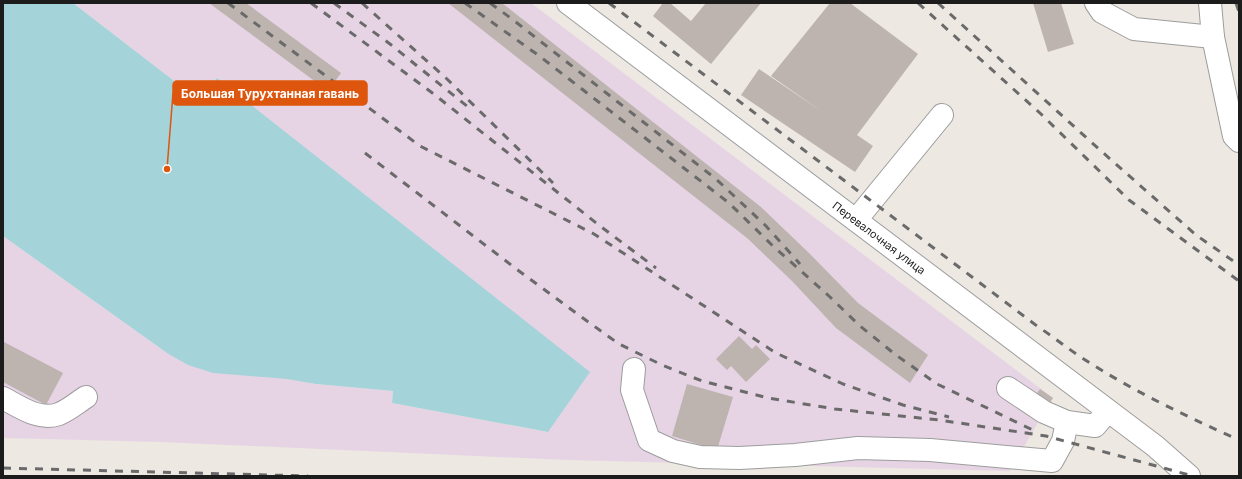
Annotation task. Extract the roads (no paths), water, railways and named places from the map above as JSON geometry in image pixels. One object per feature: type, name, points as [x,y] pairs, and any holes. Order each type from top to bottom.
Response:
[{"type":"street","name":"Перевалочная улица","points":[[568,3],[1155,446],[1189,476]]},
{"type":"street","points":[[1096,3],[1102,12],[1134,29],[1213,37]]},
{"type":"street","points":[[1210,3],[1213,37],[1234,136],[1239,141]]},
{"type":"street","points":[[856,220],[942,115]]},
{"type":"street","points":[[634,370],[632,390],[649,440],[673,451],[700,457],[739,458],[858,448],[930,450],[1052,461],[1063,441],[1067,422]]},
{"type":"street","points":[[1008,388],[1044,412],[1067,422],[1095,426],[1108,411]]},
{"type":"street","points":[[3,398],[30,413],[46,416],[59,414],[86,397]]},
{"type":"water","points":[[3,3],[73,3],[200,101],[217,78],[590,372],[548,432],[392,403],[393,391],[316,384],[287,379],[213,373],[188,365],[167,353],[3,236]]},
{"type":"railway","points":[[228,3],[420,146],[594,234],[776,353],[843,384],[903,405],[949,417]]},
{"type":"railway","points":[[311,3],[435,95],[600,226],[656,268]]},
{"type":"railway","points":[[334,3],[390,44],[468,107]]},
{"type":"railway","points":[[362,3],[447,79],[553,183]]},
{"type":"railway","points":[[465,3],[538,55],[729,203],[773,246],[860,326],[896,355],[937,384],[1037,432]]},
{"type":"railway","points":[[490,3],[716,179],[766,226],[800,264]]},
{"type":"railway","points":[[609,3],[1037,326],[1077,354],[1108,374],[1144,394],[1239,440]]},
{"type":"railway","points":[[918,3],[1041,114],[1129,200],[1239,281]]},
{"type":"railway","points":[[938,3],[1196,235],[1239,265]]},
{"type":"railway","points":[[1236,3],[1239,12]]},
{"type":"railway","points":[[365,153],[519,271],[619,344],[662,365],[702,381],[768,398],[835,409],[939,420],[1046,436],[1193,476]]},
{"type":"railway","points":[[3,468],[308,476]]},
{"type":"place","name":"Большая Турухтанная гавань","points":[[167,169]]}]
